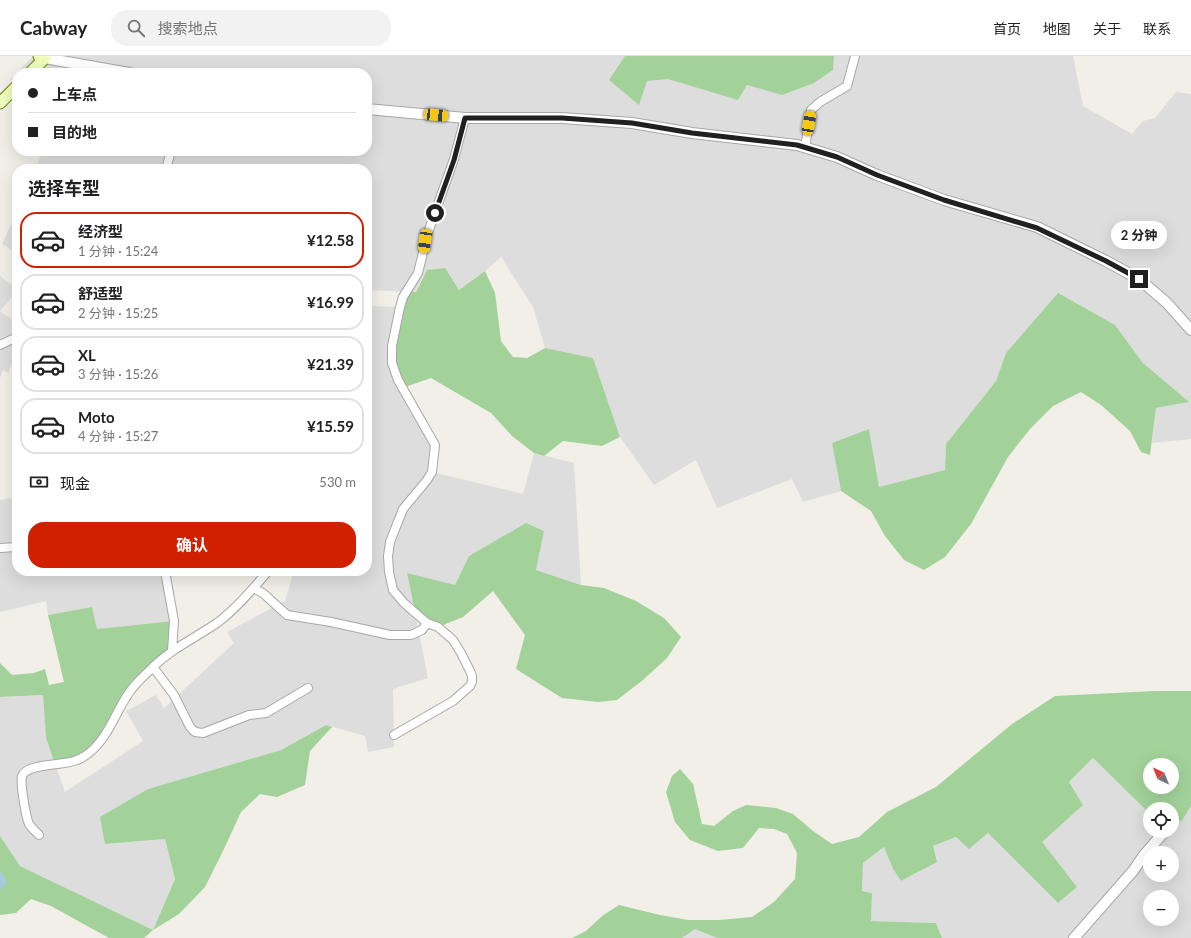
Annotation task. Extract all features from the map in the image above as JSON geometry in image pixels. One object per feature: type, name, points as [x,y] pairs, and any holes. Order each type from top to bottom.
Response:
[{"type":"main road","points":[[34,68],[44,57]]},
{"type":"main road","points":[[0,103],[12,91]]},
{"type":"street","points":[[805,148],[812,110],[820,102],[847,86],[855,56]]},
{"type":"street","points":[[44,57],[102,68]]},
{"type":"street","points":[[372,109],[465,118],[562,118],[632,123],[692,133],[797,145],[837,157],[877,175],[944,200],[1037,228],[1073,244],[1139,279],[1166,303],[1191,330]]},
{"type":"street","points":[[394,735],[453,701],[470,686],[472,682],[472,676],[462,653],[453,640],[438,627],[427,623],[404,603],[393,590],[389,572],[388,556],[390,542],[403,509],[432,472],[436,445],[398,380],[392,363],[392,346],[403,297],[418,273],[425,241],[454,160],[465,118]]},
{"type":"street","points":[[0,345],[12,339]]},
{"type":"street","points":[[0,548],[12,547]]},
{"type":"street","points":[[166,576],[174,621],[172,651]]},
{"type":"street","points":[[39,835],[30,825],[26,817],[22,776],[25,772],[40,766],[66,763],[83,758],[92,751],[102,739],[131,690],[153,667],[172,651],[217,622],[254,588],[264,576]]},
{"type":"street","points":[[254,588],[264,594],[287,616],[331,622],[390,635],[411,635],[422,630],[427,623]]},
{"type":"street","points":[[153,667],[174,695],[190,727],[195,732],[203,733],[249,715],[266,713],[308,688]]},
{"type":"street","points":[[1074,938],[1134,871],[1144,855],[1159,838]]},
{"type":"shaded area","points":[[33,56],[1073,56],[1083,106],[1132,134],[1143,121],[1155,118],[1176,92],[1191,94],[1191,439],[1152,443],[1156,408],[1188,402],[1143,363],[1115,325],[1006,353],[996,381],[946,444],[945,470],[879,487],[869,429],[832,443],[841,491],[803,502],[792,479],[717,508],[696,460],[654,485],[620,437],[593,358],[545,348],[533,307],[501,257],[459,290],[427,270],[415,292],[372,290],[372,164],[37,164],[41,156],[372,156],[372,68],[22,68]]},
{"type":"shaded area","points":[[12,223],[12,250],[2,244]]},
{"type":"shaded area","points":[[0,276],[12,285],[12,297],[0,311]]},
{"type":"shaded area","points":[[372,306],[400,307],[392,363],[433,440],[432,472],[523,494],[534,453],[574,463],[581,585],[536,570],[544,531],[469,556],[455,586],[407,573],[428,678],[393,689],[394,747],[368,752],[365,736],[326,725],[281,750],[148,789],[105,844],[165,839],[175,879],[153,930],[20,866],[0,836],[0,697],[43,695],[46,738],[65,792],[143,741],[126,711],[156,695],[164,708],[234,643],[227,632],[285,601],[292,576],[372,576]]},
{"type":"shaded area","points":[[0,311],[12,319],[12,363],[8,373],[3,370],[0,378]]},
{"type":"shaded area","points":[[12,498],[12,576],[166,576],[174,621],[97,629],[92,607],[48,615],[46,601],[0,612],[0,500]]},
{"type":"shaded area","points":[[1093,758],[1143,807],[1143,838],[1179,838],[1179,820],[1181,822],[1191,806],[1191,938],[942,938],[936,923],[871,921],[872,893],[862,891],[863,863],[884,847],[893,869],[901,881],[917,873],[933,846],[956,837],[988,833],[1058,903],[1077,887],[1041,842],[1082,806],[1069,782]]},
{"type":"shaded area","points":[[695,929],[717,938],[682,938]]},
{"type":"green space","points":[[625,56],[834,56],[833,70],[814,83],[782,95],[747,85],[738,100],[668,79],[647,81],[639,105],[609,80]]},
{"type":"green space","points":[[445,268],[459,290],[485,271],[495,293],[501,341],[513,357],[527,358],[545,348],[593,358],[620,437],[602,446],[563,441],[544,456],[534,453],[512,436],[491,413],[431,378],[402,388],[398,380],[392,346],[407,291],[416,292],[427,270]]},
{"type":"green space","points":[[1058,293],[1115,325],[1143,363],[1189,402],[1156,408],[1150,455],[1141,452],[1130,431],[1101,405],[1081,392],[1053,406],[1030,429],[1008,457],[971,524],[945,557],[924,570],[904,560],[885,536],[871,511],[841,491],[832,443],[869,429],[879,487],[945,470],[946,444],[996,381],[1006,353]]},
{"type":"green space","points":[[526,523],[544,531],[536,570],[581,585],[604,588],[636,601],[664,618],[681,637],[667,658],[643,680],[617,700],[598,702],[562,698],[516,669],[525,635],[493,591],[463,617],[438,627],[415,612],[407,573],[455,585],[469,556]]},
{"type":"green space","points":[[92,607],[97,629],[174,621],[172,651],[131,690],[102,739],[83,758],[55,764],[46,738],[43,695],[0,697],[0,663],[12,675],[34,673],[45,669],[49,685],[64,682],[48,615]]},
{"type":"green space","points":[[1155,691],[1191,691],[1191,806],[1181,822],[1179,820],[1179,802],[1143,802],[1143,807],[1093,758],[1069,782],[1083,805],[1042,842],[1077,887],[1058,903],[988,833],[969,849],[956,837],[933,846],[937,862],[901,881],[893,869],[884,847],[863,863],[862,891],[872,893],[871,921],[936,923],[942,938],[717,938],[695,929],[682,938],[572,938],[586,931],[602,916],[619,905],[688,920],[719,920],[752,917],[774,902],[795,879],[797,853],[787,834],[774,829],[759,828],[743,848],[718,851],[690,840],[675,822],[666,792],[672,776],[680,769],[693,784],[702,824],[714,826],[733,811],[746,805],[776,808],[793,814],[813,831],[832,844],[859,837],[887,812],[936,787],[1012,724],[1055,696]]},
{"type":"green space","points":[[326,725],[332,727],[310,751],[305,785],[277,797],[260,794],[241,812],[205,887],[179,914],[153,930],[175,879],[165,839],[105,844],[100,817],[148,789],[281,750]]},
{"type":"green space","points":[[0,836],[20,866],[153,930],[144,938],[109,938],[51,906],[31,899],[16,913],[0,915]]},
{"type":"water","points":[[0,870],[7,882],[0,890]]},
{"type":"route","points":[[435,213],[454,160],[465,118],[562,118],[632,123],[692,133],[797,145],[837,157],[877,175],[944,200],[1037,228],[1106,261],[1139,279]]}]
